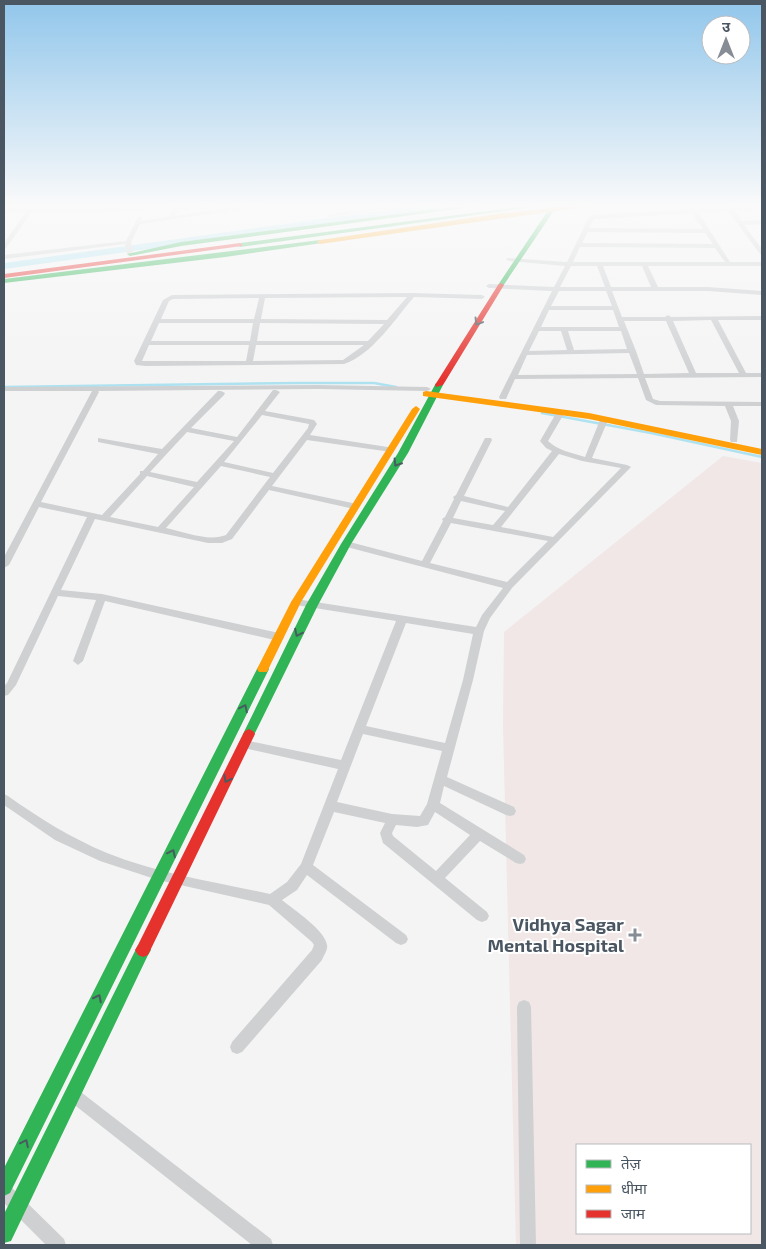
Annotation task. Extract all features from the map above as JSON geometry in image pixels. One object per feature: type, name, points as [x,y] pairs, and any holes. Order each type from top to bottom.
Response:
[{"type":"main road","points":[[7,274],[53,264]]},
{"type":"main road","points":[[7,274],[89,264]]},
{"type":"main road","points":[[4,282],[140,264]]},
{"type":"main road","points":[[4,1187],[55,1081],[161,875],[296,602],[354,506],[492,299],[495,287],[509,264]]},
{"type":"main road","points":[[4,1234],[312,605],[346,544],[403,453],[431,391],[482,297],[495,287]]},
{"type":"main road","points":[[431,391],[503,397],[762,446]]},
{"type":"main road","points":[[431,391],[561,412],[762,452]]},
{"type":"street","points":[[503,397],[568,264]]},
{"type":"street","points":[[598,264],[650,400],[655,402],[762,404]]},
{"type":"street","points":[[644,264],[655,288]]},
{"type":"street","points":[[495,287],[708,289],[762,294]]},
{"type":"street","points":[[412,295],[368,344],[344,362],[138,363],[166,300],[169,298],[412,295],[482,297]]},
{"type":"street","points":[[249,363],[262,297]]},
{"type":"street","points":[[547,308],[616,308]]},
{"type":"street","points":[[668,318],[694,376]]},
{"type":"street","points":[[713,318],[744,375]]},
{"type":"street","points":[[620,319],[762,318]]},
{"type":"street","points":[[157,321],[388,322]]},
{"type":"street","points":[[536,329],[624,329]]},
{"type":"street","points":[[564,330],[571,352]]},
{"type":"street","points":[[147,344],[368,344]]},
{"type":"street","points":[[524,353],[632,351]]},
{"type":"street","points":[[513,377],[762,375]]},
{"type":"street","points":[[4,389],[318,387],[431,391]]},
{"type":"street","points":[[4,393],[431,391]]},
{"type":"street","points":[[4,565],[95,392]]},
{"type":"street","points":[[160,530],[239,440],[276,392]]},
{"type":"street","points":[[104,518],[143,473],[222,393]]},
{"type":"street","points":[[728,404],[735,421],[734,440]]},
{"type":"street","points":[[36,504],[208,540],[226,539],[312,428],[313,424],[311,422],[260,412]]},
{"type":"street","points":[[331,806],[393,819],[422,822],[432,805],[450,748],[479,631],[486,617],[509,586],[628,467],[557,452],[546,445],[544,442],[561,412]]},
{"type":"street","points":[[588,458],[604,420]]},
{"type":"street","points":[[185,429],[239,440]]},
{"type":"street","points":[[305,437],[391,450]]},
{"type":"street","points":[[100,440],[163,452]]},
{"type":"street","points":[[425,564],[457,497],[488,440]]},
{"type":"street","points":[[496,529],[557,452]]},
{"type":"street","points":[[218,463],[276,476]]},
{"type":"street","points":[[143,473],[198,485]]},
{"type":"street","points":[[267,487],[354,506]]},
{"type":"street","points":[[457,497],[511,510]]},
{"type":"street","points":[[4,692],[11,685],[92,516]]},
{"type":"street","points":[[446,520],[555,540]]},
{"type":"street","points":[[346,544],[509,586]]},
{"type":"street","points":[[55,593],[102,597],[279,637]]},
{"type":"street","points":[[78,661],[102,597]]},
{"type":"street","points":[[296,602],[479,631]]},
{"type":"street","points":[[272,900],[292,886],[306,867],[402,619]]},
{"type":"street","points":[[360,729],[450,748]]},
{"type":"street","points":[[244,744],[346,766]]},
{"type":"street","points":[[440,779],[510,810]]},
{"type":"street","points":[[4,799],[29,819],[87,850],[119,863],[161,875],[272,900],[319,940],[321,947],[317,955],[237,1047]]},
{"type":"street","points":[[432,805],[520,859]]},
{"type":"street","points":[[393,819],[386,833],[387,839],[482,916]]},
{"type":"street","points":[[436,879],[479,834]]},
{"type":"street","points":[[306,867],[400,939]]},
{"type":"street","points":[[524,1006],[528,1245]]},
{"type":"street","points":[[55,1081],[266,1245]]},
{"type":"street","points":[[4,1192],[58,1245]]},
{"type":"shaded area","name":"Vidhya Sagar Mental Hospital","points":[[723,456],[762,463],[762,1245],[516,1245],[503,725],[504,632]]},
{"type":"waterway","points":[[4,266],[16,264]]},
{"type":"waterway","points":[[4,387],[299,383],[374,383],[396,387]]},
{"type":"waterway","points":[[542,413],[651,433],[762,457]]},
{"type":"traffic: fast","points":[[4,281],[146,264]]},
{"type":"traffic: fast","points":[[501,285],[515,264]]},
{"type":"traffic: fast","points":[[249,734],[312,605],[346,544],[403,453],[439,385]]},
{"type":"traffic: fast","points":[[4,1187],[263,669]]},
{"type":"traffic: fast","points":[[4,1234],[143,950]]},
{"type":"traffic: slow","points":[[426,394],[589,416],[762,452]]},
{"type":"traffic: slow","points":[[263,669],[296,602],[416,409]]},
{"type":"traffic: jam","points":[[4,276],[93,264]]},
{"type":"traffic: jam","points":[[439,385],[501,285]]},
{"type":"traffic: jam","points":[[143,950],[249,734]]},
{"type":"place","name":"Vidhya Sagar Mental Hospital","points":[[635,935]]}]
